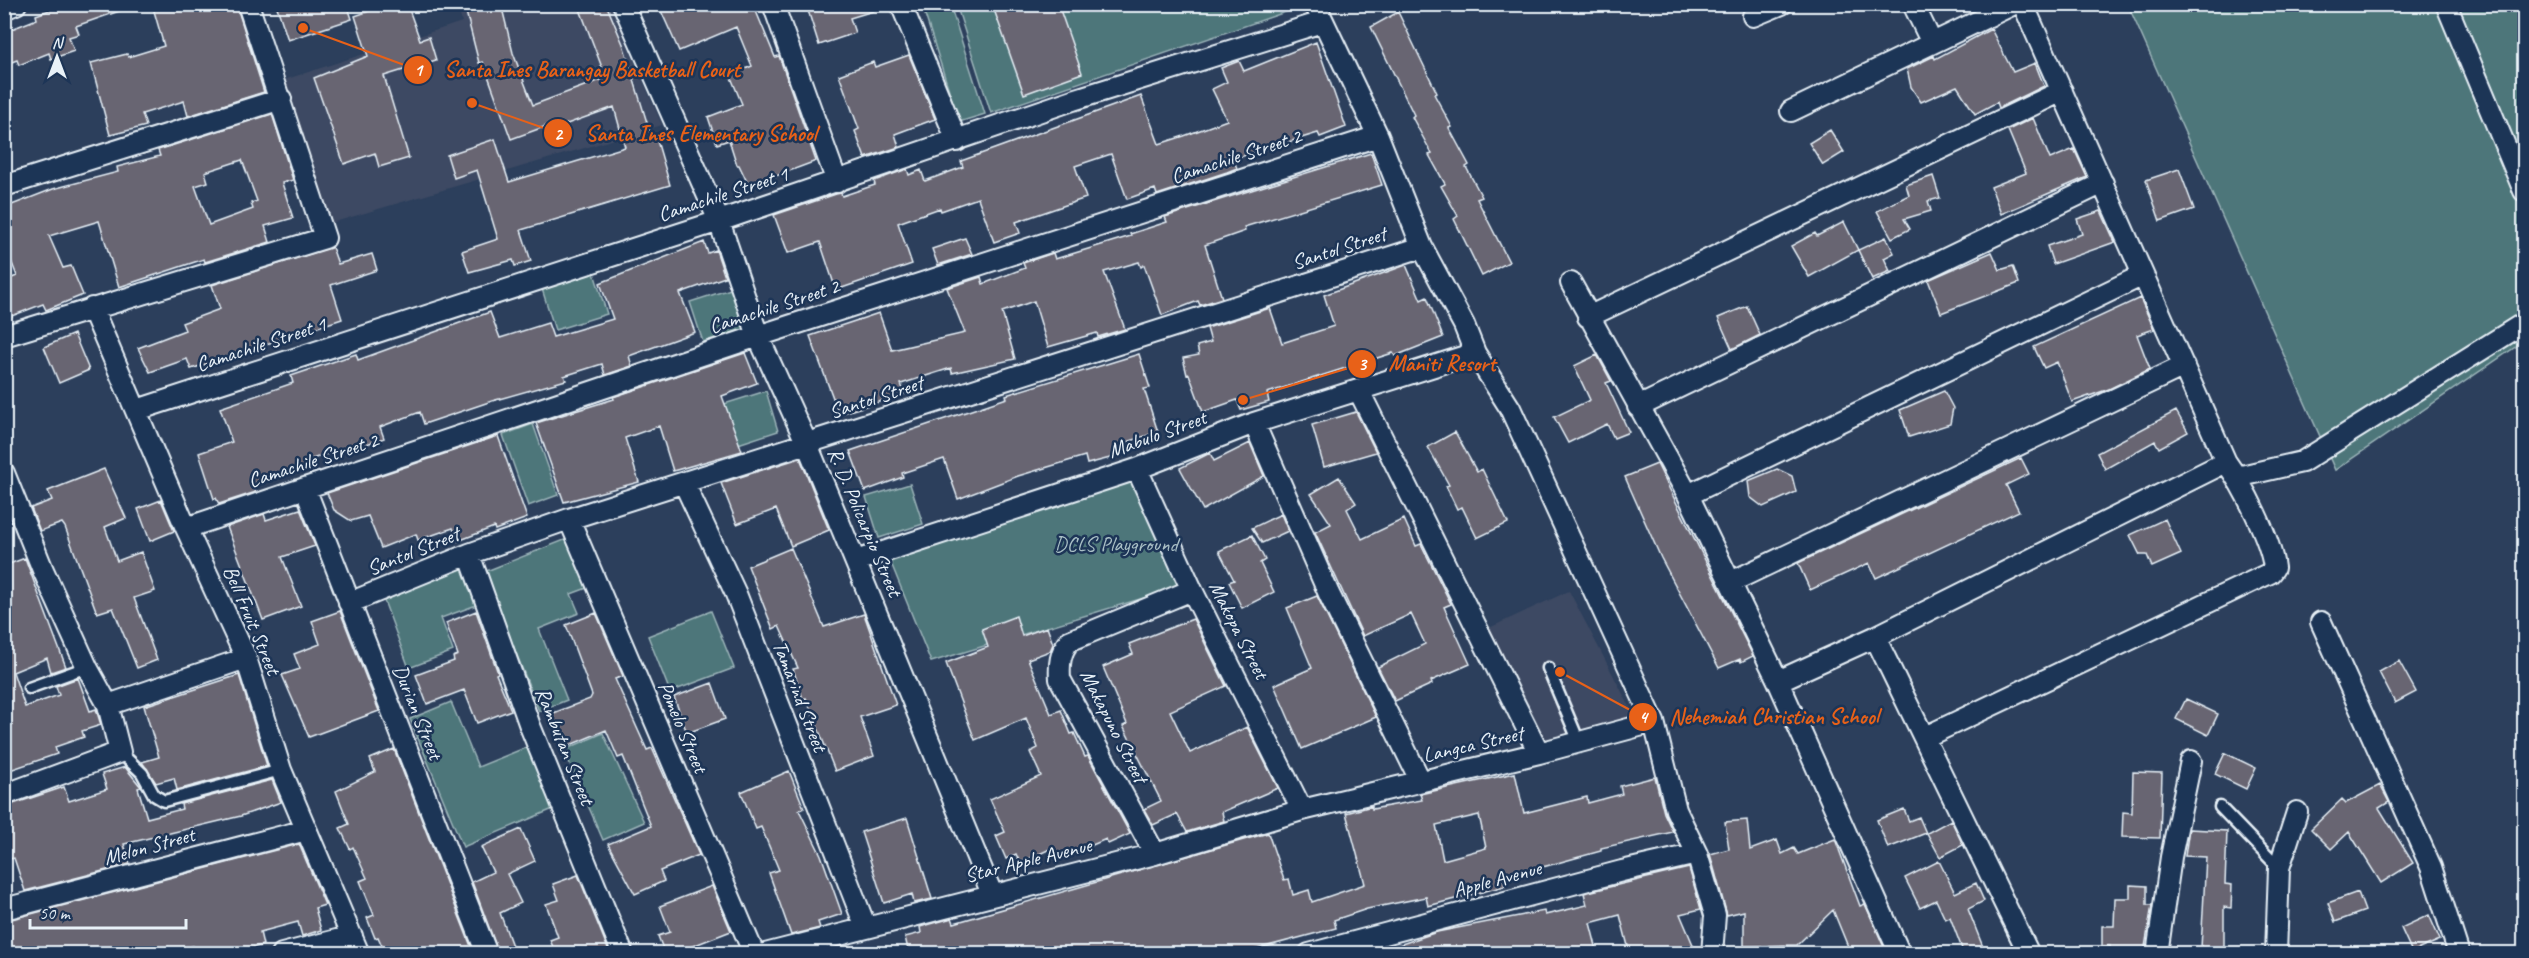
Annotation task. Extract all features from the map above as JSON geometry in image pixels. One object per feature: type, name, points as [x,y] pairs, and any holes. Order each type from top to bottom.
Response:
[{"type":"street","points":[[4,9],[16,4]]},
{"type":"street","points":[[4,336],[325,238],[248,4]]},
{"type":"street","name":"R. D. Policarpio Street","points":[[623,4],[719,221],[758,336],[807,444],[992,894]]},
{"type":"street","points":[[773,4],[837,182]]},
{"type":"street","points":[[901,4],[957,141]]},
{"type":"street","points":[[1753,16],[1782,4]]},
{"type":"street","points":[[1913,4],[1932,43]]},
{"type":"street","points":[[1791,111],[2014,4]]},
{"type":"street","points":[[1925,737],[2270,573],[2274,568],[2273,557],[2184,366],[2023,4]]},
{"type":"street","points":[[2446,4],[2524,191]]},
{"type":"street","points":[[1319,13],[1378,136],[1422,247],[1464,325],[1475,353],[1510,408],[1654,722],[1676,810],[1697,854],[1715,915],[1713,954]]},
{"type":"street","name":"Camachile Street 1","points":[[137,410],[837,182],[1319,13]]},
{"type":"street","points":[[1588,317],[2061,91]]},
{"type":"street","points":[[4,186],[281,99]]},
{"type":"street","name":"Camachile Street 2","points":[[186,528],[758,336],[1378,136]]},
{"type":"street","points":[[1638,407],[2103,183]]},
{"type":"street","name":"Santol Street","points":[[349,603],[469,554],[568,519],[1422,247]]},
{"type":"street","points":[[1688,495],[2143,275]]},
{"type":"street","points":[[1571,283],[1688,495],[1731,582],[1779,681],[1900,954]]},
{"type":"street","name":"Bell Fruit Street","points":[[92,308],[186,528],[246,658],[281,770],[355,945]]},
{"type":"street","points":[[1779,681],[2232,469],[2302,462],[2524,323]]},
{"type":"street","name":"Mabulo Street","points":[[856,561],[1137,469],[1254,423],[1475,353]]},
{"type":"street","points":[[1731,582],[2184,366]]},
{"type":"street","points":[[1359,391],[1539,753]]},
{"type":"street","points":[[1254,423],[1329,594],[1420,780]]},
{"type":"street","name":"Makopa Street","points":[[1137,469],[1192,590],[1302,810]]},
{"type":"street","points":[[4,474],[43,570],[87,667],[108,705],[120,752],[4,795]]},
{"type":"street","name":"Tamarind Street","points":[[684,483],[736,594],[866,928]]},
{"type":"street","name":"Durian Street","points":[[305,488],[487,954]]},
{"type":"street","name":"Pomelo Street","points":[[568,519],[754,954]]},
{"type":"street","name":"Rambutan Street","points":[[469,554],[530,726],[623,954]]},
{"type":"street","name":"Makapuno Street","points":[[1155,854],[1060,679],[1059,664],[1062,650],[1069,641],[1192,590]]},
{"type":"street","points":[[2321,622],[2431,867],[2459,954]]},
{"type":"street","points":[[1875,636],[2029,954]]},
{"type":"street","points":[[108,705],[246,658]]},
{"type":"street","name":"Langca Street","points":[[1302,810],[1539,753],[1654,722]]},
{"type":"street","points":[[2157,954],[2171,856],[2191,761]]},
{"type":"street","name":"Star Apple Avenue","points":[[765,954],[1155,854],[1302,810]]},
{"type":"street","points":[[2276,954],[2279,868],[2297,812]]},
{"type":"street","name":"Melon Street","points":[[4,909],[306,830]]},
{"type":"street","name":"Apple Avenue","points":[[1309,954],[1611,874],[1697,854]]},
{"type":"street","points":[[282,954],[355,945]]},
{"type":"lane","points":[[29,688],[87,667]]},
{"type":"lane","points":[[1548,668],[1579,742]]},
{"type":"lane","points":[[120,752],[142,773],[154,795],[164,801],[281,770]]},
{"type":"lane","points":[[2220,807],[2279,868]]},
{"type":"shaded area","points":[[457,5],[610,5],[662,125],[331,223],[284,80],[462,22]]},
{"type":"shaded area","points":[[1569,591],[1634,715],[1543,741],[1487,629]]},
{"type":"green space","points":[[956,4],[1306,5],[991,113]]},
{"type":"green space","points":[[922,5],[950,5],[985,114],[959,122]]},
{"type":"green space","points":[[2128,5],[2524,5],[2524,341],[2335,470]]},
{"type":"green space","points":[[594,273],[607,314],[555,330],[542,289]]},
{"type":"green space","points":[[734,288],[747,328],[703,342],[690,302]]},
{"type":"green space","points":[[766,391],[778,431],[735,445],[721,405]]},
{"type":"green space","points":[[533,424],[558,495],[528,506],[503,435]]},
{"type":"green space","name":"DCLS Playground","points":[[1148,471],[1200,581],[931,662],[889,558]]},
{"type":"green space","points":[[910,484],[923,524],[879,538],[866,497]]},
{"type":"green space","points":[[567,539],[587,588],[571,594],[579,613],[539,629],[567,700],[539,711],[484,572]]},
{"type":"green space","points":[[468,566],[482,603],[441,618],[453,651],[409,668],[383,598]]},
{"type":"green space","points":[[711,611],[734,668],[670,692],[648,636]]},
{"type":"green space","points":[[451,702],[478,767],[527,747],[553,809],[463,847],[410,719]]},
{"type":"green space","points":[[603,733],[644,822],[603,840],[564,750]]},
{"type":"building","points":[[66,4],[131,4],[131,7],[76,26],[79,34],[69,37],[74,51],[51,59],[49,53],[19,65],[17,60],[4,65],[4,32],[37,19],[36,15]]},
{"type":"building","points":[[152,4],[236,4],[264,92],[188,116],[184,101],[142,114],[146,126],[110,135],[91,63],[127,54],[128,57],[164,46]]},
{"type":"building","points":[[276,4],[347,4],[352,19],[288,40]]},
{"type":"building","points":[[389,4],[407,4],[420,40],[429,37],[436,60],[384,76],[409,158],[379,167],[375,153],[344,164],[314,78],[368,56],[355,16]]},
{"type":"building","points":[[464,4],[501,4],[513,53],[533,105],[606,78],[578,4],[606,4],[623,44],[652,139],[656,137],[670,185],[521,230],[531,261],[515,266],[513,260],[469,272],[462,251],[498,239],[477,170],[454,178],[447,155],[495,139],[509,182],[625,147],[614,107],[553,129],[552,124],[511,139],[483,62],[479,63]]},
{"type":"building","points":[[658,4],[753,4],[775,57],[779,56],[816,161],[749,186],[737,165],[729,140],[717,144],[708,117],[742,104],[730,75],[752,66],[736,27],[679,51]]},
{"type":"building","points":[[806,4],[882,4],[883,8],[850,18],[855,33],[819,45]]},
{"type":"building","points":[[992,4],[1058,4],[1082,73],[1024,94]]},
{"type":"building","points":[[1398,12],[1437,93],[1434,94],[1452,127],[1449,128],[1469,165],[1466,167],[1482,197],[1477,199],[1509,262],[1482,276],[1454,219],[1458,216],[1441,186],[1445,184],[1429,155],[1432,154],[1412,117],[1414,115],[1371,27]]},
{"type":"building","points":[[1991,29],[2013,72],[2035,63],[2044,86],[1999,108],[1997,102],[1975,114],[1957,86],[1921,102],[1911,87],[1907,69],[1934,56],[1935,59]]},
{"type":"building","points":[[1316,42],[1346,127],[1320,137],[1318,133],[1233,159],[1237,168],[1157,195],[1155,189],[1127,199],[1111,154],[1075,166],[1086,198],[1016,222],[1020,233],[994,242],[978,198],[898,223],[912,264],[836,290],[820,242],[788,253],[774,215],[836,194],[841,193],[842,196],[875,185],[874,181],[907,169],[909,175],[921,170],[925,181],[963,167],[961,161],[1141,96],[1159,144],[1227,120],[1212,89],[1227,82],[1221,68],[1239,61],[1244,71]]},
{"type":"building","points":[[909,55],[935,119],[895,134],[899,147],[865,158],[855,131],[859,129],[839,75],[873,62],[875,67]]},
{"type":"building","points":[[272,114],[293,180],[282,183],[293,218],[265,226],[270,242],[205,262],[204,259],[119,287],[99,221],[49,236],[63,268],[71,266],[83,295],[46,310],[43,304],[4,319],[4,281],[17,276],[4,243],[4,208],[53,189],[118,172],[117,167],[160,156],[158,150]],"holes":[[[242,160],[257,201],[251,203],[253,209],[209,225],[195,186],[208,182],[205,172]]]},
{"type":"building","points":[[2033,118],[2050,159],[2074,149],[2087,177],[2001,214],[1991,187],[2026,173],[2008,130]]},
{"type":"building","points":[[1830,130],[1844,152],[1823,165],[1809,143]]},
{"type":"building","points":[[1371,153],[1382,185],[1244,227],[1245,231],[1205,245],[1222,298],[1200,305],[1198,301],[1162,315],[1144,265],[1141,267],[1139,262],[1104,272],[1125,329],[1098,337],[1097,333],[1048,347],[1034,301],[1002,312],[1015,359],[952,373],[951,368],[901,384],[905,394],[839,414],[810,336],[879,313],[892,350],[965,333],[947,288],[981,277],[983,284],[1025,268],[1023,263],[1053,253],[1055,259],[1131,236],[1130,234],[1167,222],[1165,217]]},
{"type":"building","points":[[2179,169],[2194,209],[2160,221],[2146,180]]},
{"type":"building","points":[[1933,176],[1940,198],[1928,201],[1931,211],[1904,219],[1910,229],[1892,238],[1877,211],[1909,195],[1906,185]]},
{"type":"building","points":[[2101,211],[2115,242],[2053,264],[2047,246],[2082,234],[2077,219]]},
{"type":"building","points":[[1844,222],[1858,250],[1809,277],[1791,246],[1815,233],[1817,236]]},
{"type":"building","points":[[1886,237],[1894,253],[1884,258],[1890,271],[1872,279],[1858,250]]},
{"type":"building","points":[[965,238],[972,254],[938,265],[932,249]]},
{"type":"building","points":[[704,242],[708,253],[716,250],[725,277],[680,293],[695,332],[629,356],[632,366],[605,375],[602,364],[564,376],[566,380],[492,401],[424,424],[420,412],[380,427],[384,438],[309,460],[310,466],[253,484],[256,492],[219,504],[216,498],[214,499],[199,453],[232,442],[220,408],[293,383],[291,376],[356,354],[358,360],[490,312],[500,338],[548,323],[553,337],[613,319],[600,283]]},
{"type":"building","points":[[332,247],[338,264],[372,254],[377,270],[331,285],[342,319],[191,369],[187,359],[150,372],[138,348],[185,330],[182,323],[220,309],[212,285]]},
{"type":"building","points":[[1992,252],[2000,270],[2013,266],[2019,283],[1941,313],[1928,280]]},
{"type":"building","points":[[1406,265],[1421,300],[1427,297],[1443,337],[1395,356],[1393,353],[1267,393],[1269,402],[1241,410],[1237,400],[1203,412],[1189,374],[1187,375],[1183,358],[1199,355],[1197,346],[1211,342],[1207,328],[1270,308],[1282,343],[1334,326],[1324,295]]},
{"type":"building","points":[[2140,298],[2154,329],[2137,335],[2150,369],[2109,389],[2072,402],[2057,362],[2044,368],[2034,347]]},
{"type":"building","points":[[1747,306],[1760,335],[1732,349],[1718,318]]},
{"type":"building","points":[[74,334],[89,370],[59,383],[44,347]]},
{"type":"building","points":[[745,353],[757,383],[722,396],[742,451],[673,471],[659,426],[625,438],[639,482],[564,502],[536,423],[614,399],[613,397]]},
{"type":"building","points":[[1139,354],[1150,388],[1144,389],[1158,432],[1115,446],[1118,456],[1087,464],[1085,456],[1018,476],[958,499],[944,459],[902,473],[903,477],[865,491],[850,451],[1007,398],[1006,395]]},
{"type":"building","points":[[1597,355],[1611,381],[1606,383],[1629,432],[1614,438],[1607,424],[1568,443],[1554,417],[1590,400],[1574,366]]},
{"type":"building","points":[[1944,391],[1953,408],[1950,424],[1909,437],[1900,410]]},
{"type":"building","points":[[2176,411],[2188,432],[2159,448],[2155,441],[2105,469],[2097,453]]},
{"type":"building","points":[[1356,412],[1376,452],[1324,467],[1312,425]]},
{"type":"building","points":[[1455,432],[1477,472],[1482,469],[1508,523],[1477,538],[1462,507],[1457,509],[1446,486],[1449,485],[1428,447]]},
{"type":"building","points":[[498,436],[527,518],[495,530],[494,527],[458,541],[453,528],[418,540],[416,534],[381,548],[368,516],[351,521],[334,510],[327,493]]},
{"type":"building","points":[[1250,443],[1264,476],[1203,510],[1180,468],[1210,453],[1214,461]]},
{"type":"building","points":[[800,458],[829,530],[791,546],[776,509],[737,524],[721,483]]},
{"type":"building","points":[[2021,458],[2029,474],[2006,485],[2019,511],[1876,578],[1869,563],[1810,590],[1798,563]]},
{"type":"building","points":[[1657,464],[1753,656],[1741,662],[1740,659],[1719,668],[1661,558],[1625,477]]},
{"type":"building","points":[[104,469],[126,518],[105,527],[117,561],[141,552],[155,591],[134,598],[157,660],[137,668],[113,608],[97,613],[65,527],[62,523],[40,531],[31,508],[52,500],[48,491]]},
{"type":"building","points":[[1777,469],[1792,476],[1796,492],[1763,507],[1750,497],[1748,481]]},
{"type":"building","points":[[1339,477],[1356,503],[1347,509],[1362,539],[1404,519],[1416,546],[1421,544],[1451,604],[1444,607],[1470,664],[1431,681],[1432,684],[1395,701],[1378,667],[1425,644],[1411,614],[1363,636],[1315,532],[1331,524],[1311,494]]},
{"type":"building","points":[[161,500],[174,531],[150,541],[138,509]]},
{"type":"building","points":[[300,509],[315,546],[282,557],[301,606],[263,620],[227,527],[264,514],[266,520]]},
{"type":"building","points":[[1281,514],[1288,531],[1262,543],[1252,528]]},
{"type":"building","points":[[2165,519],[2181,554],[2152,567],[2147,555],[2140,555],[2130,535]]},
{"type":"building","points":[[1252,535],[1265,560],[1260,563],[1274,592],[1242,608],[1229,582],[1234,580],[1219,551]]},
{"type":"building","points":[[791,548],[824,627],[864,614],[896,705],[860,717],[874,756],[835,771],[806,698],[803,699],[793,669],[798,668],[779,626],[773,629],[748,566]]},
{"type":"building","points":[[25,558],[66,667],[51,672],[47,658],[13,672],[25,707],[59,695],[56,686],[78,678],[90,711],[96,709],[101,725],[82,731],[84,737],[55,747],[57,754],[4,772],[4,566]]},
{"type":"building","points":[[1317,596],[1376,717],[1302,749],[1274,685],[1312,668],[1287,608]]},
{"type":"building","points":[[340,611],[379,711],[309,737],[282,675],[300,669],[294,654],[320,644],[312,621]]},
{"type":"building","points":[[476,611],[498,673],[496,674],[511,710],[477,723],[464,690],[427,704],[416,675],[454,661],[453,657],[458,655],[446,623]]},
{"type":"building","points":[[596,613],[623,676],[615,679],[647,750],[652,748],[699,855],[660,871],[664,881],[635,894],[608,844],[651,826],[623,756],[618,758],[606,730],[563,748],[551,714],[590,699],[592,695],[566,625]]},
{"type":"building","points":[[1016,616],[1022,636],[1047,627],[1053,644],[1050,651],[1028,659],[1051,714],[1061,710],[1071,734],[1074,733],[1085,757],[1088,756],[1130,834],[1108,844],[1106,839],[1056,861],[1050,849],[1020,863],[1016,854],[1006,859],[996,836],[1005,832],[990,799],[1041,776],[1030,752],[1038,748],[1026,718],[975,740],[946,663],[988,647],[982,629]]},
{"type":"building","points":[[1193,619],[1226,686],[1170,711],[1190,753],[1247,727],[1278,788],[1222,812],[1224,821],[1187,832],[1177,814],[1153,825],[1144,809],[1161,801],[1123,726],[1127,724],[1103,667],[1133,654],[1129,644]]},
{"type":"building","points":[[2399,661],[2416,692],[2395,703],[2379,672]]},
{"type":"building","points":[[239,675],[267,766],[177,790],[174,778],[156,783],[142,762],[159,757],[144,706]]},
{"type":"building","points":[[712,683],[725,719],[687,733],[674,697]]},
{"type":"building","points":[[2186,699],[2218,714],[2208,735],[2176,719]]},
{"type":"building","points":[[394,749],[474,954],[389,954],[386,946],[383,948],[378,937],[375,938],[367,918],[374,915],[360,881],[367,878],[353,847],[350,849],[340,828],[349,824],[336,791],[375,772],[370,759]]},
{"type":"building","points":[[2225,753],[2256,768],[2246,789],[2215,774]]},
{"type":"building","points":[[125,767],[141,787],[138,788],[147,818],[182,809],[181,804],[272,780],[281,802],[241,816],[124,844],[130,864],[25,891],[14,858],[4,860],[4,807],[64,787],[69,801],[107,789],[102,774]]},
{"type":"building","points":[[789,771],[804,808],[799,810],[821,855],[842,914],[818,922],[820,928],[791,935],[769,873],[779,870],[761,827],[756,829],[741,792]]},
{"type":"building","points":[[2133,772],[2162,773],[2160,838],[2122,837],[2123,812],[2132,813]]},
{"type":"building","points":[[1515,773],[1524,813],[1587,797],[1588,803],[1622,794],[1620,786],[1655,777],[1664,813],[1673,832],[1601,848],[1601,851],[1503,878],[1505,886],[1428,906],[1426,897],[1367,909],[1334,920],[1336,928],[1238,954],[909,954],[905,937],[921,933],[920,927],[952,918],[954,923],[1268,833],[1284,880],[1289,879],[1293,895],[1309,890],[1312,902],[1365,884],[1346,813],[1372,806],[1372,809],[1422,800],[1420,794]],"holes":[[[1479,815],[1486,848],[1443,860],[1436,825]]]},
{"type":"building","points":[[2380,785],[2389,802],[2379,808],[2413,863],[2381,883],[2349,832],[2331,849],[2311,829],[2342,799],[2346,803]]},
{"type":"building","points":[[1904,809],[1909,821],[1919,817],[1926,833],[1888,848],[1877,820]]},
{"type":"building","points":[[907,818],[932,899],[914,903],[912,894],[884,903],[861,832]]},
{"type":"building","points":[[1747,820],[1750,850],[1777,840],[1782,854],[1794,848],[1798,854],[1835,839],[1860,906],[1865,904],[1887,954],[1851,954],[1833,910],[1797,945],[1744,946],[1744,911],[1727,915],[1710,854],[1729,849],[1725,822]]},
{"type":"building","points":[[1951,820],[1963,845],[1940,857],[1927,833]]},
{"type":"building","points":[[521,829],[535,861],[507,874],[521,903],[500,913],[515,954],[499,954],[472,882],[493,872],[481,847]]},
{"type":"building","points":[[2189,829],[2227,831],[2225,884],[2232,885],[2231,908],[2224,907],[2224,950],[2201,948],[2206,857],[2185,856]]},
{"type":"building","points":[[299,844],[325,905],[315,908],[321,930],[302,936],[298,922],[260,932],[263,945],[228,954],[195,954],[193,946],[162,954],[47,954],[45,948],[22,954],[4,954],[4,921]]},
{"type":"building","points":[[1939,861],[1955,893],[1976,883],[1984,901],[1968,909],[1983,947],[1964,954],[1950,917],[1945,919],[1936,900],[1920,908],[1905,878]]},
{"type":"building","points":[[1689,868],[1701,909],[1680,914],[1697,954],[1630,954],[1620,915],[1590,923],[1598,954],[1381,954],[1381,951],[1437,932],[1544,911],[1545,915],[1587,905],[1584,893]]},
{"type":"building","points":[[578,875],[610,954],[556,954],[550,940],[558,937],[546,904],[559,900],[553,884]]},
{"type":"building","points":[[2130,885],[2147,886],[2147,905],[2152,905],[2144,953],[2110,953],[2110,946],[2102,946],[2102,926],[2114,926],[2115,898],[2130,898]]},
{"type":"building","points":[[712,886],[731,931],[672,954],[665,954],[658,936],[670,932],[660,906]]},
{"type":"building","points":[[2358,892],[2365,911],[2335,922],[2328,903]]},
{"type":"building","points":[[2429,915],[2440,940],[2412,952],[2401,928]]},
{"type":"place","name":"Santa Ines Barangay Basketball Court","points":[[303,28]]},
{"type":"place","name":"Santa Ines Elementary School","points":[[472,103]]},
{"type":"place","name":"Maniti Resort","points":[[1243,400]]},
{"type":"place","name":"Nehemiah Christian School","points":[[1560,672]]}]
